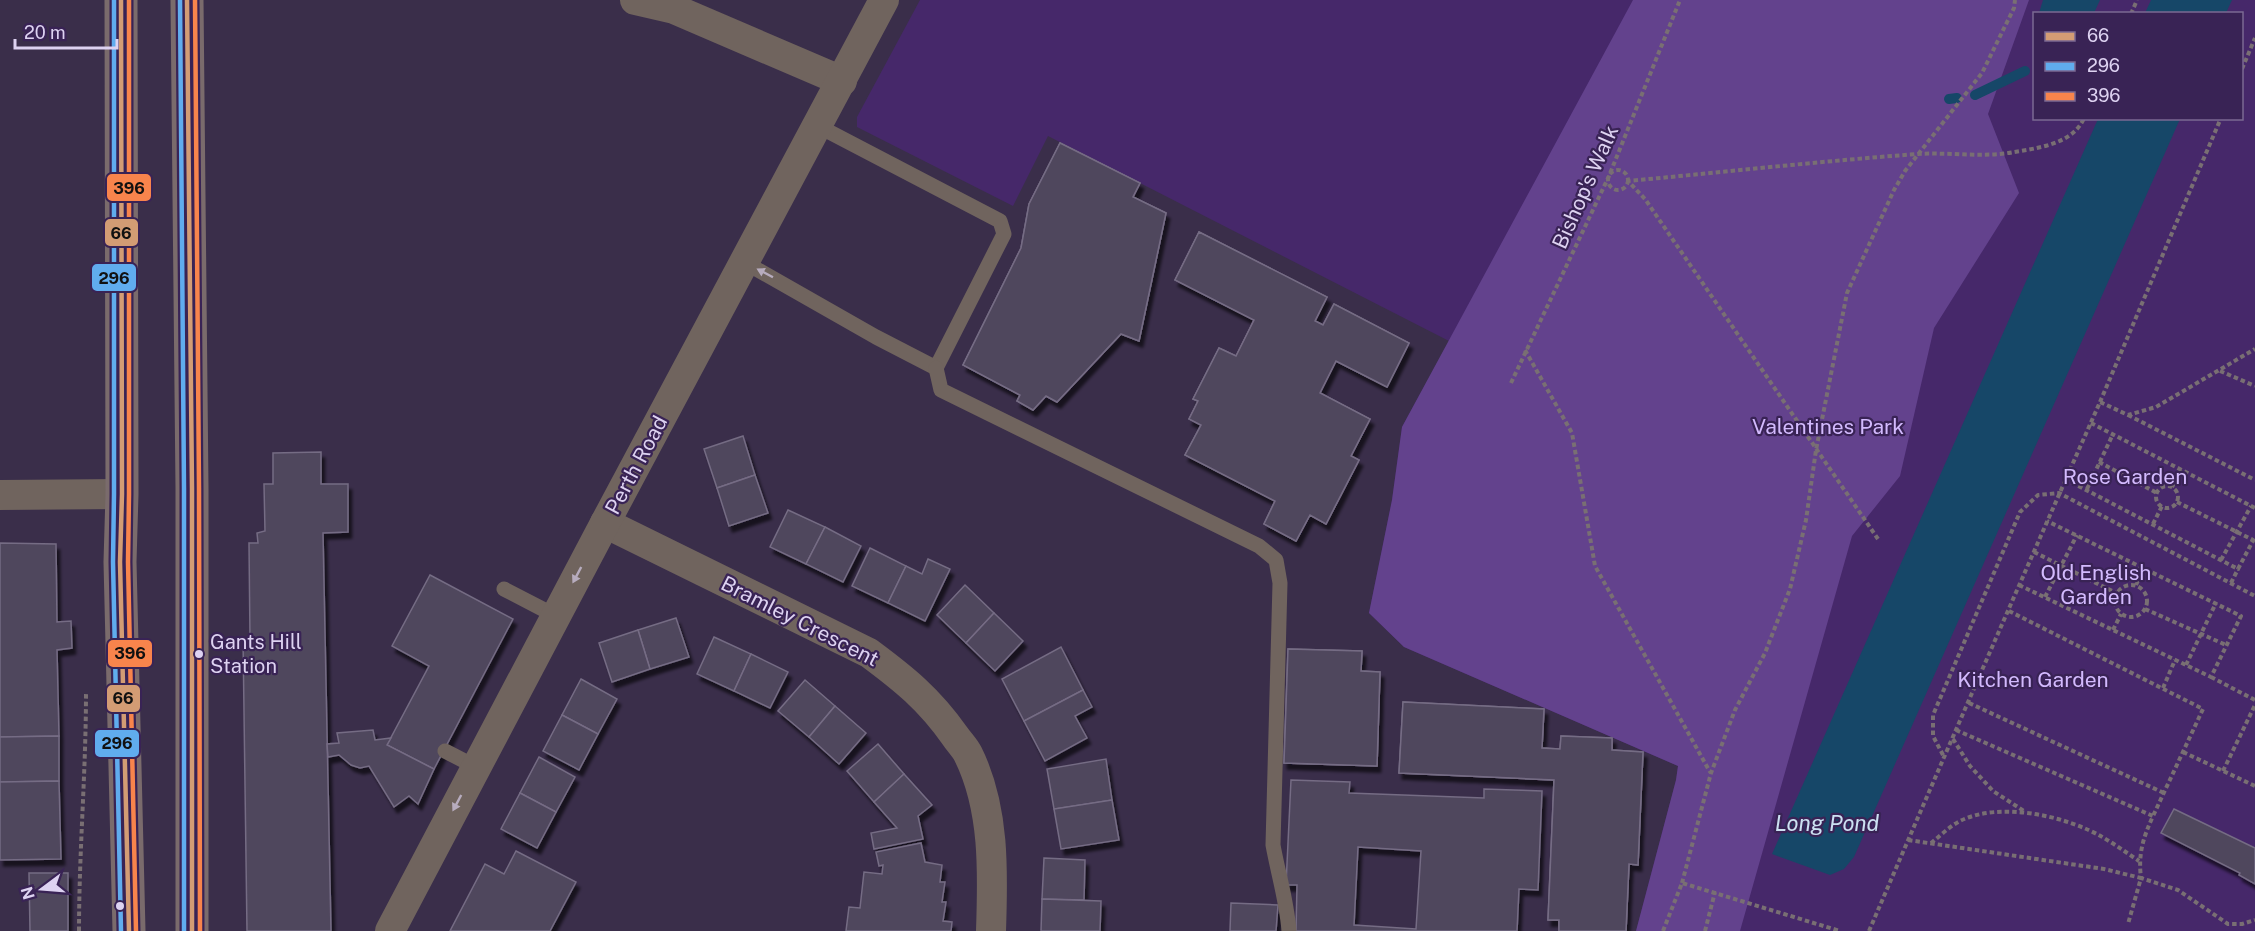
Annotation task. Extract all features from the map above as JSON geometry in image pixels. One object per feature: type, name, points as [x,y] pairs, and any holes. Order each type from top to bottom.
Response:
[{"type":"highway","points":[[121,0],[122,494],[120,562],[129,931]]},
{"type":"highway","points":[[187,0],[192,488],[192,931]]},
{"type":"street","points":[[635,0],[674,9],[842,81]]},
{"type":"street","name":"Perth Road","points":[[390,931],[604,523],[884,0]]},
{"type":"street","points":[[0,495],[122,494]]},
{"type":"street","name":"Bramley Crescent","points":[[604,523],[869,653],[908,682],[942,718],[968,754],[983,796],[991,848],[991,931]]},
{"type":"lane","points":[[818,126],[1000,221],[1004,234],[936,368],[941,390],[1259,546],[1276,560],[1280,583],[1273,844],[1279,881],[1286,901],[1289,931]]},
{"type":"lane","points":[[744,262],[876,337],[936,368]]},
{"type":"lane","points":[[504,589],[556,616]]},
{"type":"lane","points":[[445,751],[476,767]]},
{"type":"path","name":"Bishop's Walk","points":[[1510,383],[1609,176],[1680,0]]},
{"type":"path","points":[[1663,931],[1682,883],[1711,773],[1735,710],[1765,653],[1790,589],[1806,520],[1816,450],[1847,293],[1894,190],[1905,171],[1982,73],[2014,9],[2015,0]]},
{"type":"path","points":[[2243,65],[2255,38]]},
{"type":"path","points":[[1628,181],[1920,154],[2011,153],[2057,142],[2071,135],[2083,120]]},
{"type":"path","points":[[1869,931],[1943,756],[1969,702],[2091,423],[2220,120]]},
{"type":"path","points":[[1628,181],[1624,188],[1617,190],[1610,186],[1609,176],[1612,172],[1619,170],[1627,175],[1628,181],[1645,199],[1878,539]]},
{"type":"path","points":[[2128,415],[2156,407],[2255,349]]},
{"type":"path","points":[[1525,350],[1572,433],[1595,566],[1711,773]]},
{"type":"path","points":[[2220,371],[2255,386]]},
{"type":"path","points":[[2100,402],[2255,480]]},
{"type":"path","points":[[2091,423],[2253,507],[2221,560]]},
{"type":"path","points":[[2087,489],[2113,434]]},
{"type":"path","points":[[2099,462],[2157,493]]},
{"type":"path","points":[[2172,487],[2181,470]]},
{"type":"path","points":[[2065,479],[2238,569]]},
{"type":"path","points":[[2172,487],[2162,488],[2157,493],[2157,501],[2169,508],[2177,502]]},
{"type":"path","points":[[2172,487],[2177,492],[2177,502]]},
{"type":"path","points":[[1943,756],[1933,736],[1933,715],[2020,512],[2038,495],[2059,493],[2255,596]]},
{"type":"path","points":[[2177,502],[2254,539],[2231,583]]},
{"type":"path","points":[[2152,524],[2162,506]]},
{"type":"path","points":[[2047,521],[2241,616],[2211,677]]},
{"type":"path","points":[[2045,597],[2076,535]]},
{"type":"path","points":[[2034,552],[2116,592]]},
{"type":"path","points":[[2136,585],[2144,567]]},
{"type":"path","points":[[2019,585],[2255,700]]},
{"type":"path","points":[[2136,585],[2146,594],[2147,605],[2136,616],[2127,617],[2121,614],[2115,603],[2116,592],[2124,586],[2136,585]]},
{"type":"path","points":[[2186,665],[2216,603]]},
{"type":"path","points":[[2145,609],[2226,645]]},
{"type":"path","points":[[2009,611],[2203,709],[2142,840],[2139,861],[2141,878],[2128,924]]},
{"type":"path","points":[[2113,630],[2121,614]]},
{"type":"path","points":[[2163,688],[2175,660]]},
{"type":"path","points":[[79,931],[86,691]]},
{"type":"path","points":[[1969,702],[2164,793]]},
{"type":"path","points":[[2223,771],[2255,705]]},
{"type":"path","points":[[1956,730],[2153,816]]},
{"type":"path","points":[[1952,738],[1970,766],[1993,791],[2026,812]]},
{"type":"path","points":[[2183,752],[2255,786]]},
{"type":"path","points":[[1930,843],[1960,821],[1987,813],[2026,812],[2070,822],[2102,837],[2139,861]]},
{"type":"path","points":[[1908,840],[2104,868],[2178,890],[2228,924],[2242,924],[2255,920]]},
{"type":"path","points":[[1682,883],[1840,931]]},
{"type":"path","points":[[1705,931],[1715,892]]},
{"type":"green space","name":"Valentines Park","points":[[920,0],[2255,0],[2255,931],[1636,931],[1678,766],[1404,647],[1369,613],[1392,500],[1402,427],[1449,341],[1048,136],[1013,206],[857,127],[857,117]]},
{"type":"green space","points":[[1633,0],[2029,0],[1988,114],[2019,193],[1934,328],[1900,476],[1852,536],[1740,931],[1636,931],[1678,766],[1404,647],[1369,613],[1392,500],[1402,427]]},
{"type":"water","points":[[2043,0],[2100,0],[2094,12],[2039,12]]},
{"type":"water","points":[[2151,0],[2232,0],[2226,12],[2145,12]]},
{"type":"water","name":"Long Pond","points":[[2098,120],[2180,120],[1854,857],[1844,869],[1830,875],[1772,854]]},
{"type":"building","points":[[1060,143],[1140,183],[1133,197],[1166,213],[1139,341],[1121,334],[1057,402],[1046,396],[1033,410],[1017,401],[1020,395],[963,365],[1021,248],[1029,204]]},
{"type":"building","points":[[1060,143],[1140,183],[1133,197],[1166,213],[1139,341],[1121,334],[1057,402],[1046,396],[1033,410],[1017,401],[1020,395],[963,365],[1021,248],[1029,204]]},
{"type":"building","points":[[1199,232],[1327,297],[1315,321],[1323,325],[1334,304],[1409,343],[1387,387],[1336,361],[1320,393],[1370,419],[1351,456],[1359,460],[1326,524],[1310,515],[1296,541],[1264,524],[1275,501],[1185,455],[1201,425],[1189,419],[1198,401],[1193,399],[1219,348],[1236,356],[1254,320],[1175,280]]},
{"type":"building","points":[[1199,232],[1327,297],[1315,321],[1323,325],[1334,304],[1409,343],[1387,387],[1336,361],[1320,393],[1370,419],[1351,456],[1359,460],[1326,524],[1310,515],[1296,541],[1264,524],[1275,501],[1185,455],[1201,425],[1189,419],[1198,401],[1193,399],[1219,348],[1236,356],[1254,320],[1175,280]]},
{"type":"building","points":[[743,436],[755,475],[717,488],[704,449]]},
{"type":"building","points":[[321,452],[321,484],[348,484],[348,532],[323,533],[331,931],[247,931],[243,638],[250,638],[249,543],[258,543],[257,533],[265,531],[264,484],[273,484],[273,453]]},
{"type":"building","points":[[755,475],[768,513],[729,526],[717,488]]},
{"type":"building","points":[[788,510],[825,527],[806,564],[770,547]]},
{"type":"building","points":[[825,527],[861,546],[843,582],[806,564]]},
{"type":"building","points":[[0,543],[56,544],[57,622],[71,621],[72,648],[57,650],[59,736],[0,737]]},
{"type":"building","points":[[870,548],[906,566],[888,603],[852,586]]},
{"type":"building","points":[[928,559],[950,569],[925,621],[888,603],[906,566],[922,574]]},
{"type":"building","points":[[430,575],[513,619],[434,769],[387,745],[429,666],[392,646]]},
{"type":"building","points":[[965,585],[994,613],[966,643],[937,615]]},
{"type":"building","points":[[994,613],[1023,641],[995,671],[966,643]]},
{"type":"building","points":[[676,618],[689,657],[650,669],[638,630]]},
{"type":"building","points":[[638,630],[650,669],[612,682],[599,643]]},
{"type":"building","points":[[714,637],[751,654],[734,691],[697,674]]},
{"type":"building","points":[[1061,647],[1083,690],[1024,721],[1002,679]]},
{"type":"building","points":[[1288,649],[1362,651],[1361,671],[1380,672],[1377,766],[1284,763]]},
{"type":"building","points":[[1288,649],[1362,651],[1361,671],[1380,672],[1377,766],[1284,763]]},
{"type":"building","points":[[751,654],[788,672],[770,708],[734,691]]},
{"type":"building","points":[[581,679],[617,699],[598,734],[562,715]]},
{"type":"building","points":[[805,680],[835,706],[809,737],[778,711]]},
{"type":"building","points":[[1083,690],[1092,707],[1075,716],[1087,738],[1045,761],[1024,721]]},
{"type":"building","points":[[1403,702],[1544,709],[1542,748],[1560,749],[1561,736],[1612,738],[1612,750],[1643,752],[1638,865],[1629,864],[1626,931],[1559,931],[1559,920],[1548,920],[1554,780],[1399,773]]},
{"type":"building","points":[[1403,702],[1544,709],[1542,748],[1560,749],[1561,736],[1612,738],[1612,750],[1643,752],[1638,865],[1629,864],[1626,931],[1559,931],[1559,920],[1548,920],[1554,780],[1399,773]]},
{"type":"building","points":[[835,706],[866,733],[839,764],[809,737]]},
{"type":"building","points":[[562,715],[598,734],[579,770],[543,751]]},
{"type":"building","points":[[373,730],[375,740],[391,738],[387,745],[434,769],[418,804],[409,796],[394,807],[369,766],[360,768],[351,765],[339,755],[328,757],[327,744],[339,743],[337,733]]},
{"type":"building","points":[[59,736],[59,781],[0,782],[0,737]]},
{"type":"building","points":[[878,744],[904,774],[874,802],[847,771]]},
{"type":"building","points":[[539,757],[575,777],[556,812],[520,793]]},
{"type":"building","points":[[1106,759],[1112,800],[1054,809],[1047,769]]},
{"type":"building","points":[[904,774],[932,805],[918,816],[923,839],[874,849],[871,833],[897,828],[874,802]]},
{"type":"building","points":[[1291,780],[1350,782],[1349,793],[1484,798],[1484,789],[1542,791],[1538,890],[1519,889],[1517,931],[1296,931],[1297,885],[1286,885]],"holes":[[[1358,847],[1421,851],[1416,929],[1354,925]]]},
{"type":"building","points":[[59,781],[61,859],[0,860],[0,782]]},
{"type":"building","points":[[520,793],[556,812],[537,848],[501,829]]},
{"type":"building","points":[[1112,800],[1119,840],[1061,849],[1054,809]]},
{"type":"building","points":[[2174,809],[2255,848],[2255,884],[2239,875],[2240,873],[2161,833]]},
{"type":"building","points":[[921,843],[925,862],[942,865],[940,882],[945,882],[942,902],[946,902],[943,921],[952,922],[951,931],[846,931],[849,907],[860,908],[864,872],[882,874],[883,865],[879,866],[876,852]]},
{"type":"building","points":[[516,851],[576,882],[550,931],[450,931],[485,864],[504,874]]},
{"type":"building","points":[[1044,858],[1085,860],[1084,900],[1042,899]]},
{"type":"building","points":[[29,873],[68,873],[68,931],[30,931]]},
{"type":"building","points":[[1042,899],[1101,901],[1100,931],[1041,931]]},
{"type":"building","points":[[1231,903],[1278,905],[1276,931],[1230,931]]},
{"type":"waterway","points":[[1975,95],[2025,71]]},
{"type":"waterway","points":[[1949,99],[1957,98]]},
{"type":"transit line","name":"296","points":[[114,0],[113,562],[121,931]]},
{"type":"transit line","name":"66","points":[[121,0],[122,494],[120,562],[129,931]]},
{"type":"transit line","name":"396","points":[[129,0],[128,562],[136,931]]},
{"type":"transit line","name":"296","points":[[180,0],[184,488],[184,931]]},
{"type":"transit line","name":"66","points":[[187,0],[192,488],[192,931]]},
{"type":"transit line","name":"396","points":[[195,0],[200,931]]},
{"type":"place","name":"Gants Hill Station","points":[[199,654]]},
{"type":"park label","name":"Rose Garden","points":[[2125,476]]},
{"type":"park label","name":"Old English Garden","points":[[2096,584]]},
{"type":"park label","name":"Kitchen Garden","points":[[2033,679]]}]
